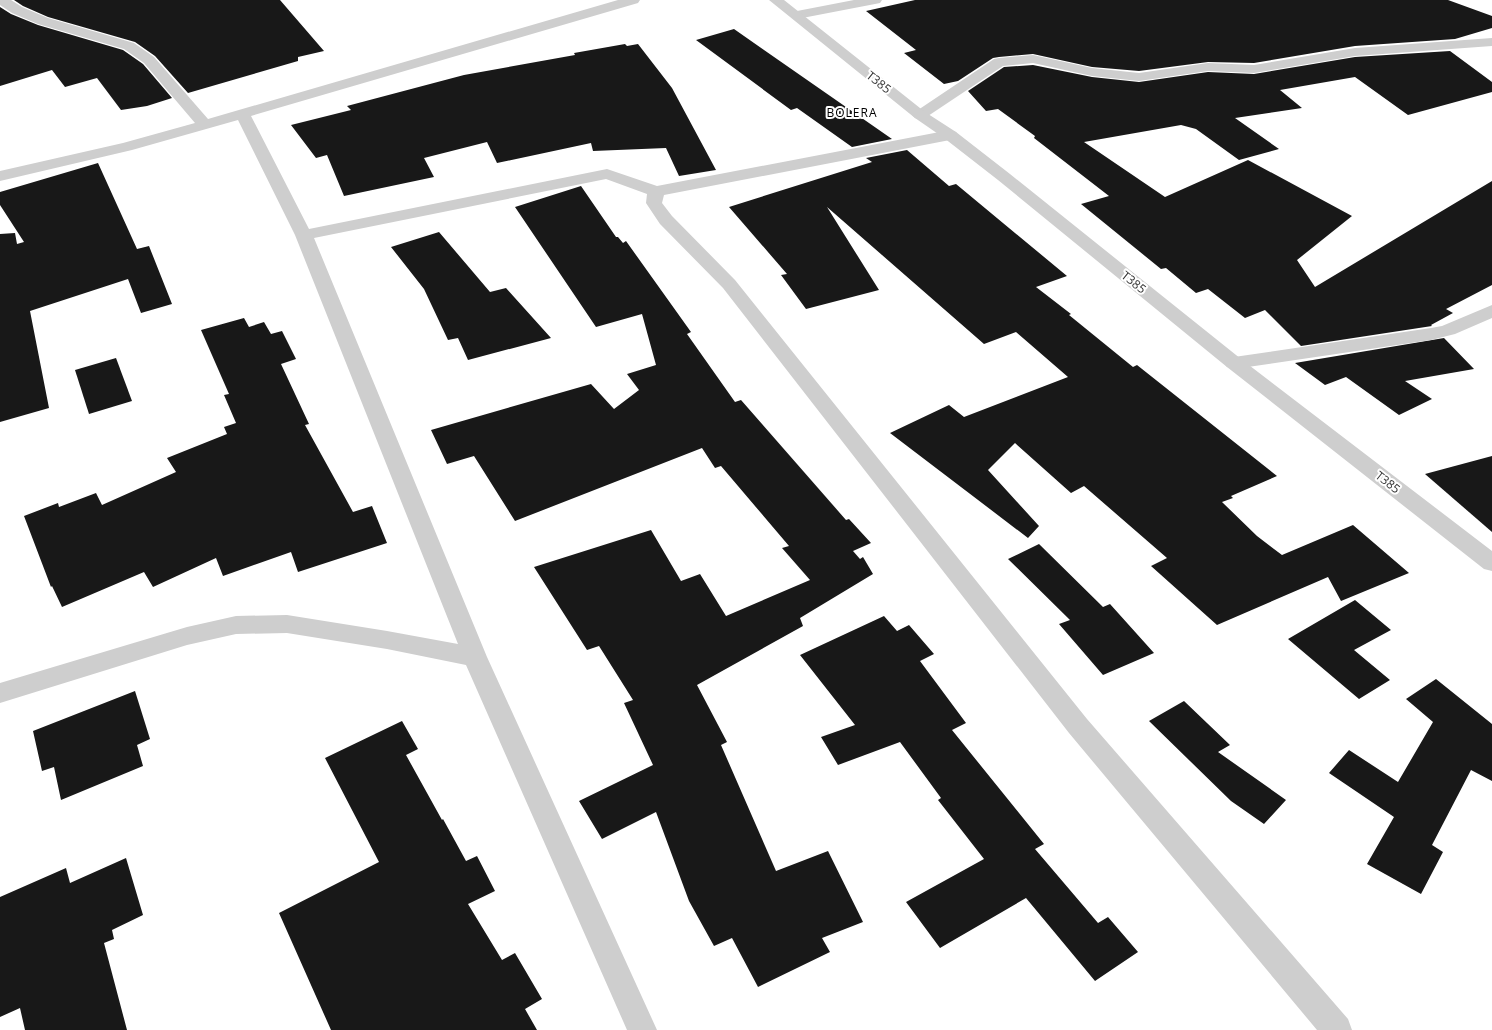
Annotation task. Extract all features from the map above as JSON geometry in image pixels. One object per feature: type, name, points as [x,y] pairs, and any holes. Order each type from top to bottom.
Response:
[{"type":"street","points":[[2,0],[17,10],[43,22],[129,46],[149,60],[205,125]]},
{"type":"street","points":[[0,176],[126,147],[633,0]]},
{"type":"street","name":"T385","points":[[776,0],[797,15],[920,115],[950,135],[1234,363],[1492,563]]},
{"type":"street","points":[[797,15],[875,0]]},
{"type":"street","points":[[920,115],[999,62],[1033,59],[1092,72],[1139,77],[1208,67],[1254,69],[1355,52],[1492,42]]},
{"type":"street","points":[[242,114],[304,235],[475,657],[642,1030]]},
{"type":"street","points":[[304,235],[608,174],[656,191],[950,135]]},
{"type":"street","points":[[656,191],[654,203],[666,220],[729,284],[1078,726],[1336,1030]]},
{"type":"street","points":[[1234,363],[1431,334],[1448,330],[1492,311]]},
{"type":"street","points":[[0,694],[187,636],[236,625],[287,624],[387,640],[475,657]]},
{"type":"building","points":[[14,0],[280,0],[324,51],[298,57],[298,61],[188,93],[155,56],[135,42],[48,17],[23,6]]},
{"type":"building","points":[[915,0],[1448,0],[1492,16],[1492,28],[1455,39],[1355,46],[1254,63],[1208,62],[1139,71],[1092,67],[1033,54],[999,57],[993,58],[958,81],[944,84],[904,53],[916,50],[866,11]]},
{"type":"building","points":[[0,7],[11,14],[38,25],[123,50],[143,64],[172,98],[147,106],[121,110],[97,78],[65,87],[52,70],[0,86]]},
{"type":"building","points":[[734,29],[892,139],[852,147],[797,108],[791,110],[696,40]]},
{"type":"building","points":[[625,44],[627,46],[638,44],[672,88],[716,170],[679,176],[666,148],[593,151],[591,143],[497,163],[487,142],[424,158],[434,177],[344,196],[327,155],[316,158],[291,125],[351,110],[347,106],[464,75],[575,55],[574,53]]},
{"type":"building","points":[[1450,51],[1492,82],[1492,92],[1408,115],[1355,77],[1280,90],[1302,108],[1235,118],[1279,149],[1239,160],[1196,129],[1181,125],[1084,142],[1165,197],[1248,160],[1352,216],[1297,260],[1315,287],[1492,181],[1492,285],[1446,309],[1453,313],[1431,325],[1432,326],[1301,346],[1265,310],[1245,318],[1208,289],[1196,293],[1166,268],[1161,269],[1081,204],[1109,196],[1034,138],[1035,136],[998,109],[986,111],[968,91],[1004,67],[1033,65],[1092,77],[1139,82],[1208,72],[1254,74],[1355,57]]},
{"type":"building","points":[[907,150],[949,186],[956,184],[1067,276],[1036,287],[1071,314],[1069,315],[1133,367],[1137,365],[1277,476],[1231,496],[1233,498],[1222,502],[1257,536],[1282,555],[1353,525],[1409,573],[1341,601],[1328,577],[1217,625],[1151,566],[1167,558],[1084,486],[1071,493],[1015,443],[988,470],[1039,526],[1028,538],[890,433],[949,405],[964,417],[1068,377],[1016,332],[984,344],[827,207],[879,290],[806,309],[781,275],[787,274],[729,207],[872,162],[866,158]]},
{"type":"building","points":[[98,163],[137,249],[149,246],[172,304],[141,313],[128,279],[30,311],[49,408],[0,422],[0,234],[15,233],[17,244],[24,242],[0,205],[0,192]]},
{"type":"building","points":[[581,186],[616,237],[618,237],[623,243],[626,241],[691,332],[687,334],[735,402],[741,400],[846,520],[849,519],[871,543],[853,551],[860,559],[863,557],[873,574],[800,618],[803,626],[697,685],[727,742],[721,745],[776,871],[828,851],[863,922],[822,938],[830,952],[758,987],[732,938],[714,946],[689,901],[656,812],[602,839],[579,801],[653,765],[624,703],[633,700],[599,646],[587,650],[534,567],[651,530],[681,581],[700,574],[726,616],[810,580],[782,548],[789,546],[721,466],[715,468],[702,448],[515,521],[474,456],[447,464],[431,430],[591,384],[614,409],[639,390],[627,374],[656,365],[642,314],[596,327],[515,207]]},
{"type":"building","points":[[439,232],[490,292],[506,288],[551,338],[468,360],[458,338],[448,340],[424,289],[391,247]]},
{"type":"building","points":[[244,318],[249,327],[264,322],[271,334],[282,331],[296,359],[281,364],[309,424],[305,425],[353,512],[372,506],[387,543],[298,572],[291,552],[223,576],[216,558],[153,587],[144,572],[62,607],[52,586],[51,587],[24,516],[58,503],[59,507],[96,493],[102,505],[176,472],[167,458],[227,434],[224,427],[236,423],[224,395],[229,394],[201,330]]},
{"type":"building","points":[[1444,338],[1474,369],[1405,381],[1432,399],[1399,415],[1346,377],[1325,385],[1295,363]]},
{"type":"building","points":[[116,358],[132,401],[89,414],[75,370]]},
{"type":"building","points":[[1492,456],[1492,532],[1425,474]]},
{"type":"building","points":[[1039,544],[1103,607],[1110,604],[1154,653],[1103,675],[1059,624],[1070,620],[1008,559]]},
{"type":"building","points":[[1355,600],[1391,630],[1354,650],[1390,680],[1359,699],[1288,639]]},
{"type":"building","points":[[884,616],[897,631],[909,625],[934,654],[920,661],[966,723],[952,730],[1044,844],[1035,849],[1098,923],[1108,917],[1138,952],[1095,981],[1026,898],[940,948],[906,902],[984,859],[938,800],[941,798],[900,742],[838,765],[821,737],[855,725],[800,655]]},
{"type":"building","points":[[1436,679],[1492,724],[1492,781],[1471,770],[1432,845],[1443,852],[1421,894],[1367,864],[1394,817],[1329,773],[1349,750],[1398,782],[1433,722],[1406,699]]},
{"type":"building","points":[[135,691],[150,739],[137,745],[143,766],[61,800],[54,767],[42,771],[33,731]]},
{"type":"building","points":[[1184,701],[1230,745],[1218,752],[1286,800],[1264,824],[1231,801],[1149,721]]},
{"type":"building","points":[[402,721],[418,749],[406,755],[466,861],[477,856],[495,891],[468,904],[502,960],[515,953],[542,999],[525,1009],[537,1030],[331,1030],[279,913],[379,862],[325,758]]},
{"type":"building","points":[[126,858],[143,915],[112,930],[114,939],[104,943],[127,1030],[25,1030],[20,1008],[0,1017],[0,897],[66,868],[70,883]]},
{"type":"district","name":"BOLERA","points":[[852,112]]}]
